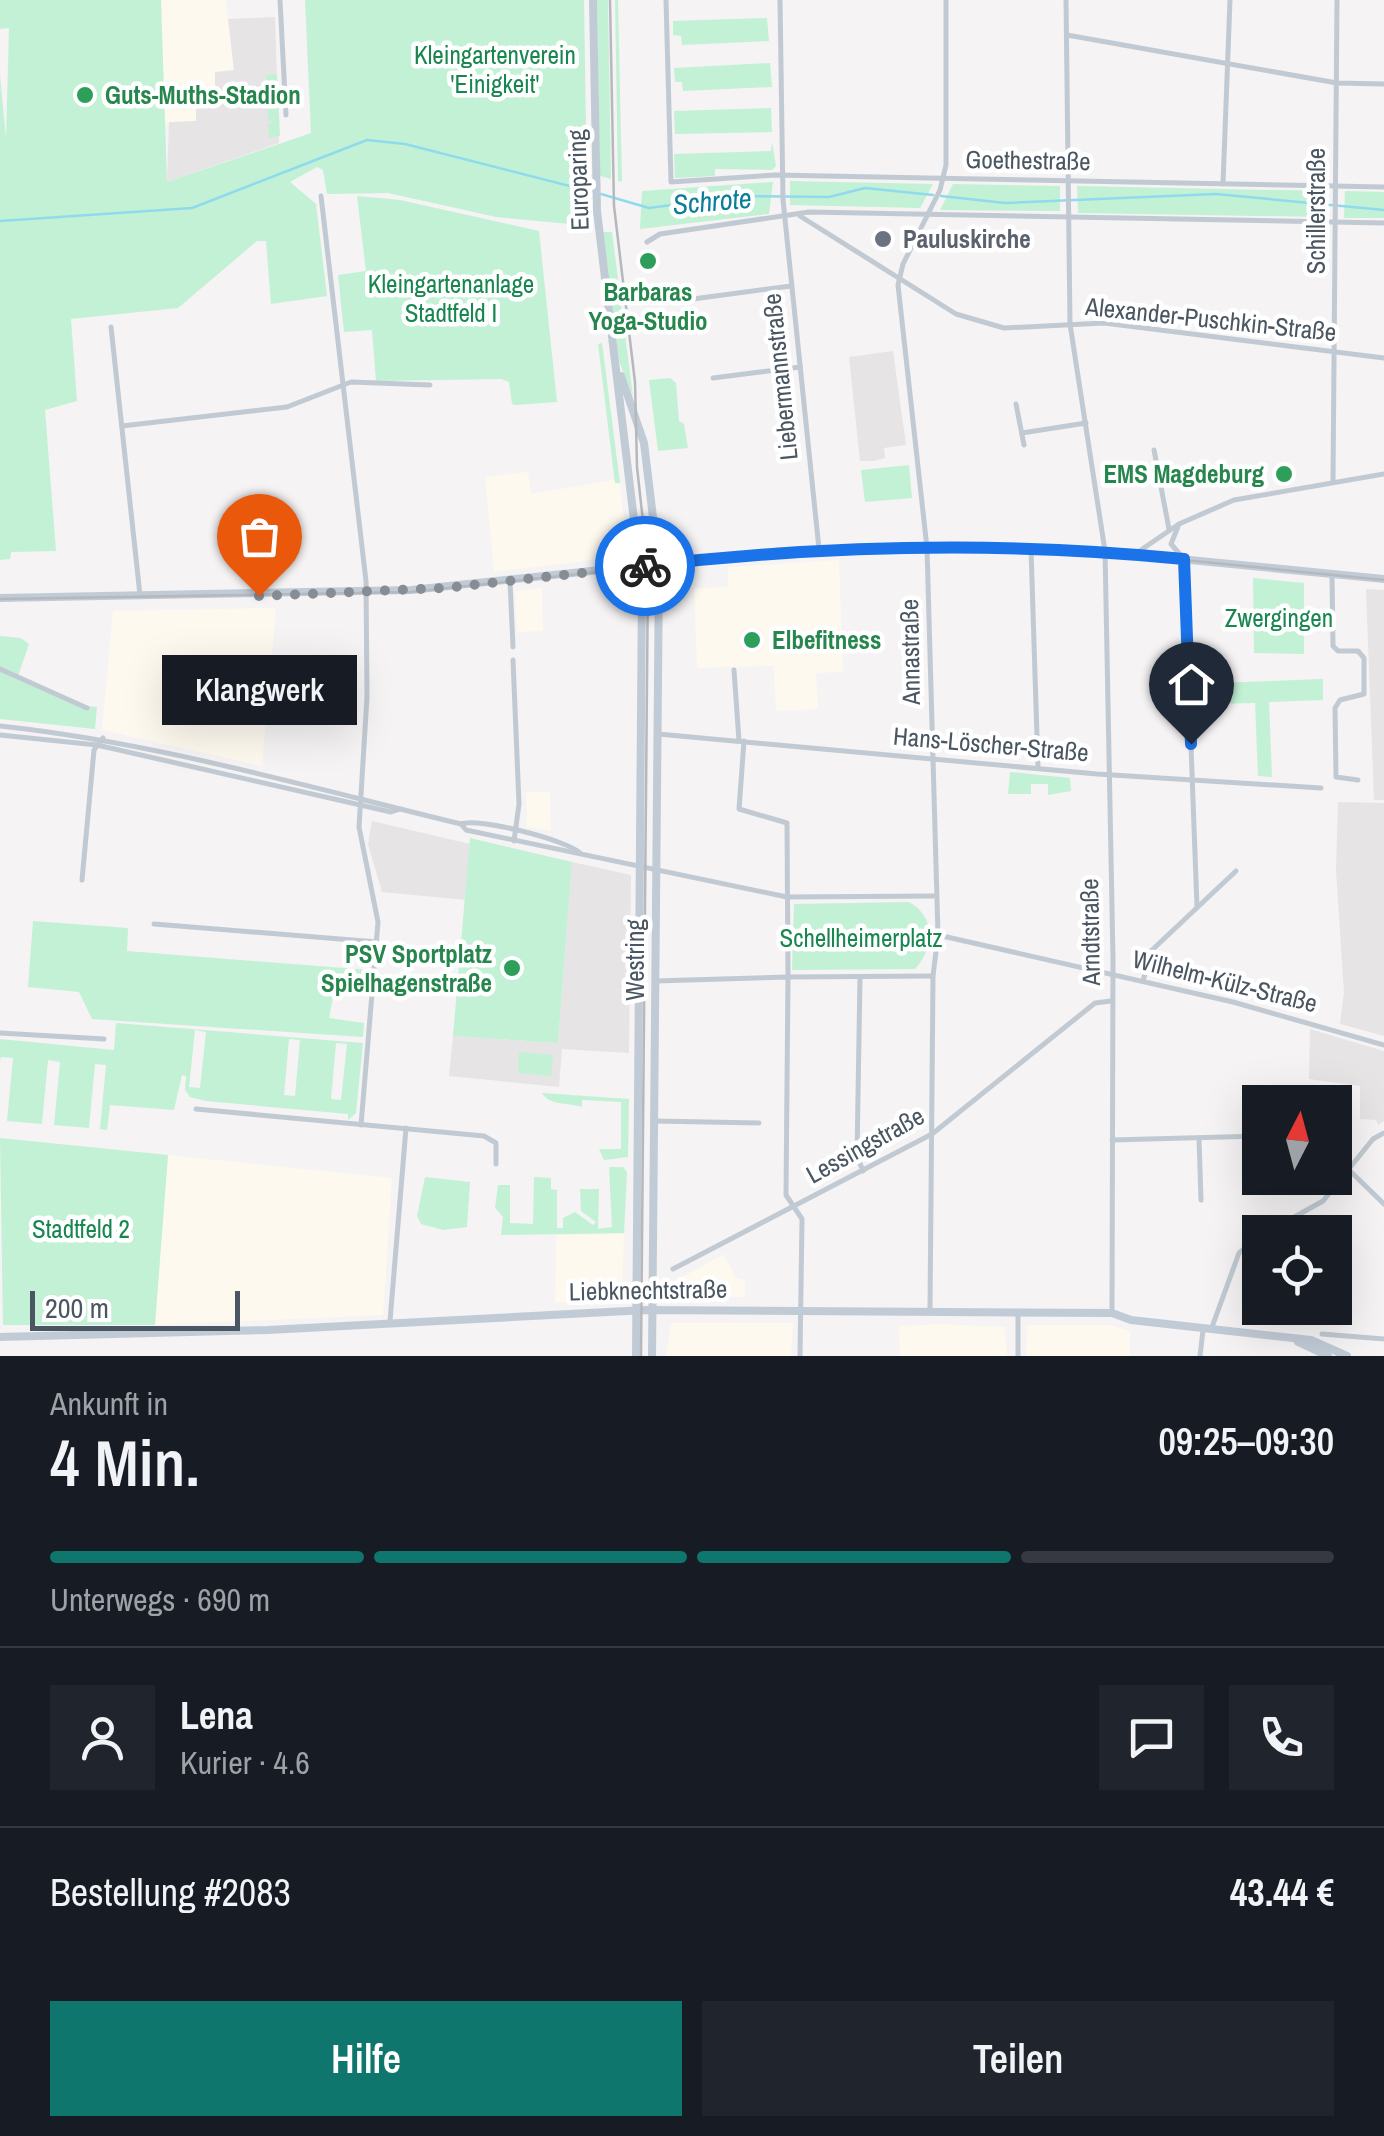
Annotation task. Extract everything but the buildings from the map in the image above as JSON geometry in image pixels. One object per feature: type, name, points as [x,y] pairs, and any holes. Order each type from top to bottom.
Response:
[{"type":"main road","name":"Europaring","points":[[593,0],[596,199],[640,566]]},
{"type":"main road","name":"Europaring","points":[[615,358],[643,438],[659,564]]},
{"type":"main road","points":[[0,598],[366,592],[510,582],[818,550],[927,548],[1105,551],[1384,578]]},
{"type":"main road","name":"Westring","points":[[652,1356],[659,564]]},
{"type":"main road","name":"Westring","points":[[636,1356],[640,566]]},
{"type":"main road","name":"Liebknechtstraße","points":[[0,1337],[635,1310],[1018,1311],[1112,1313],[1131,1320],[1310,1340],[1347,1356]]},
{"type":"main road","name":"Liebknechtstraße","points":[[1295,1339],[1328,1356]]},
{"type":"street","points":[[280,0],[286,115]]},
{"type":"street","name":"Goethestraße","points":[[666,0],[671,182],[782,177],[1384,186]]},
{"type":"street","name":"Liebermannstraße","points":[[780,0],[782,190],[818,550]]},
{"type":"street","points":[[899,277],[940,190],[946,165],[946,0]]},
{"type":"street","name":"Arndtstraße","points":[[1066,0],[1070,324],[1105,551],[1112,973],[1112,1313]]},
{"type":"street","points":[[1222,184],[1230,0]]},
{"type":"street","name":"Schillerstraße","points":[[1333,482],[1337,0]]},
{"type":"street","points":[[1067,36],[1336,84],[1384,84]]},
{"type":"street","points":[[321,196],[366,592],[367,697],[359,796],[360,839],[378,907],[362,1125]]},
{"type":"street","points":[[647,242],[660,234],[797,214],[1384,223]]},
{"type":"street","name":"Alexander-Puschkin-Straße","points":[[797,214],[956,314],[998,327],[1120,324],[1384,358]]},
{"type":"street","name":"Annastraße","points":[[899,277],[927,548],[938,934],[933,976],[930,1310]]},
{"type":"street","points":[[693,298],[791,286]]},
{"type":"street","points":[[111,327],[140,598]]},
{"type":"street","points":[[713,378],[800,367]]},
{"type":"street","points":[[122,426],[286,408],[344,384],[430,385]]},
{"type":"street","points":[[1016,404],[1024,445]]},
{"type":"street","points":[[1022,433],[1086,423]]},
{"type":"street","points":[[1154,450],[1169,530]]},
{"type":"street","points":[[1135,554],[1180,524],[1256,494],[1384,474]]},
{"type":"street","points":[[1180,524],[1170,544],[1184,559],[1197,907]]},
{"type":"street","points":[[1032,549],[1038,768]]},
{"type":"street","points":[[1332,575],[1333,646],[1358,651],[1364,658],[1364,695],[1341,700],[1335,708],[1336,777],[1358,780]]},
{"type":"street","points":[[510,582],[513,647]]},
{"type":"street","points":[[513,660],[520,804],[514,841]]},
{"type":"street","points":[[0,669],[87,708]]},
{"type":"street","points":[[734,670],[741,741],[738,807],[786,822],[786,1196],[802,1220],[800,1356]]},
{"type":"street","points":[[0,726],[103,738],[359,796],[461,824],[466,830],[788,897],[934,896]]},
{"type":"street","name":"Hans-Löscher-Straße","points":[[658,734],[1106,774],[1321,788]]},
{"type":"street","points":[[0,736],[97,745],[391,812],[400,809]]},
{"type":"street","points":[[82,880],[97,745],[103,738]]},
{"type":"street","points":[[461,824],[469,820],[562,843],[580,853]]},
{"type":"street","points":[[1143,981],[1150,953],[1236,871]]},
{"type":"street","points":[[154,924],[377,942]]},
{"type":"street","name":"Wilhelm-Külz-Straße","points":[[938,934],[1112,973],[1384,1045]]},
{"type":"street","points":[[655,982],[933,976]]},
{"type":"street","points":[[860,977],[858,1156],[864,1171]]},
{"type":"street","name":"Lessingstraße","points":[[673,1269],[932,1134],[1094,1003],[1110,1001]]},
{"type":"street","points":[[0,1034],[104,1039]]},
{"type":"street","points":[[196,1109],[488,1137],[496,1145],[496,1164]]},
{"type":"street","points":[[654,1121],[758,1123]]},
{"type":"street","points":[[390,1321],[406,1128]]},
{"type":"street","points":[[1352,1167],[1384,1132]]},
{"type":"street","points":[[1112,1140],[1242,1137]]},
{"type":"street","points":[[1199,1138],[1201,1200]]},
{"type":"street","points":[[1352,1173],[1384,1204]]},
{"type":"street","points":[[1297,1215],[1327,1195]]},
{"type":"street","points":[[1200,1356],[1208,1327],[1242,1249]]},
{"type":"street","points":[[1018,1311],[1018,1356]]},
{"type":"street","points":[[1322,1334],[1384,1339]]},
{"type":"shaded area","points":[[161,0],[226,0],[234,70],[196,122],[165,123]]},
{"type":"shaded area","points":[[275,17],[279,143],[167,182],[169,122],[196,121],[196,98],[215,97],[215,72],[234,70],[228,19]]},
{"type":"shaded area","points":[[893,351],[906,445],[884,448],[885,458],[860,461],[849,357]]},
{"type":"shaded area","points":[[528,472],[531,494],[619,479],[628,547],[618,557],[494,572],[485,477]]},
{"type":"shaded area","points":[[839,560],[843,672],[816,673],[818,709],[776,711],[774,666],[697,668],[694,588],[728,587],[728,567]]},
{"type":"shaded area","points":[[542,588],[543,631],[517,632],[515,591]]},
{"type":"shaded area","points":[[1366,589],[1384,590],[1384,800],[1374,800]]},
{"type":"shaded area","points":[[276,608],[262,766],[102,730],[113,611]]},
{"type":"shaded area","points":[[526,792],[550,792],[551,831],[527,827]]},
{"type":"shaded area","points":[[1338,802],[1384,803],[1384,1036],[1340,1024],[1344,993],[1336,870]]},
{"type":"shaded area","points":[[372,821],[470,844],[466,900],[382,892],[368,844]]},
{"type":"shaded area","points":[[572,862],[631,875],[629,1053],[562,1049],[559,1087],[449,1076],[453,1036],[558,1043]]},
{"type":"shaded area","points":[[1310,1029],[1384,1051],[1384,1121],[1378,1125],[1376,1120],[1360,1119],[1360,1086],[1309,1079]]},
{"type":"shaded area","points":[[168,1155],[392,1178],[383,1315],[155,1325]]},
{"type":"shaded area","points":[[624,1234],[622,1299],[555,1303],[556,1235]]},
{"type":"shaded area","points":[[724,1254],[736,1278],[745,1280],[745,1297],[675,1296],[664,1287]]},
{"type":"shaded area","points":[[671,1323],[793,1323],[791,1356],[666,1356]]},
{"type":"shaded area","points":[[1027,1325],[1110,1325],[1130,1331],[1130,1356],[1026,1356]]},
{"type":"shaded area","points":[[899,1326],[1005,1327],[1007,1356],[900,1356]]},
{"type":"green space","name":"Kleingartenverein 'Einigkeit'","points":[[0,0],[161,0],[167,182],[311,133],[305,0],[584,0],[586,129],[579,159],[581,225],[496,217],[388,193],[327,194],[323,170],[317,167],[290,182],[316,204],[327,296],[271,304],[266,241],[257,241],[178,308],[71,319],[77,401],[45,410],[56,551],[11,552],[10,559],[0,560],[0,75],[6,139],[9,28],[0,29]]},
{"type":"green space","points":[[597,0],[608,0],[611,179],[600,176]]},
{"type":"green space","points":[[618,0],[622,182],[618,181]]},
{"type":"green space","points":[[767,18],[769,41],[682,45],[681,36],[673,35],[673,21]]},
{"type":"green space","points":[[770,63],[772,87],[683,91],[682,82],[675,82],[674,68]]},
{"type":"green space","points":[[277,74],[280,136],[269,138],[268,125],[273,121],[268,121],[267,90],[271,89],[267,87],[266,75]]},
{"type":"green space","points":[[771,108],[772,132],[675,134],[674,111]]},
{"type":"green space","points":[[772,142],[776,166],[772,170],[715,169],[715,176],[675,178],[674,154],[771,151]]},
{"type":"green space","points":[[790,181],[933,184],[920,208],[790,205]]},
{"type":"green space","points":[[773,182],[769,214],[640,229],[642,191]]},
{"type":"green space","points":[[953,184],[1060,186],[1060,211],[940,210]]},
{"type":"green space","points":[[1077,186],[1327,191],[1326,217],[1078,213]]},
{"type":"green space","points":[[1345,191],[1384,192],[1384,218],[1344,218]]},
{"type":"green space","name":"Kleingartenanlage Stadtfeld I","points":[[357,196],[400,200],[539,231],[557,402],[512,404],[509,382],[501,379],[376,381],[372,330],[344,332],[338,275],[366,271]]},
{"type":"green space","points":[[603,232],[612,232],[633,397],[619,361]]},
{"type":"green space","points":[[602,343],[620,483],[615,483],[598,344]]},
{"type":"green space","points":[[670,378],[676,383],[679,421],[684,424],[688,448],[658,451],[649,380]]},
{"type":"green space","points":[[909,465],[912,498],[865,502],[861,470]]},
{"type":"green space","name":"Zwergingen","points":[[1253,578],[1304,583],[1304,654],[1254,653]]},
{"type":"green space","points":[[0,636],[21,638],[29,644],[17,679],[79,705],[97,707],[95,729],[0,719]]},
{"type":"green space","points":[[1323,679],[1323,700],[1269,702],[1272,777],[1258,776],[1255,703],[1218,704],[1216,683]]},
{"type":"green space","points":[[1010,772],[1070,778],[1071,791],[1048,795],[1048,784],[1031,784],[1031,794],[1008,794]]},
{"type":"green space","name":"PSV Sportplatz Spielhagenstraße","points":[[470,838],[572,862],[558,1043],[453,1036]]},
{"type":"green space","name":"Schellheimerplatz","points":[[909,902],[924,916],[929,933],[926,952],[915,969],[792,970],[794,904]]},
{"type":"green space","points":[[33,921],[128,928],[127,951],[369,970],[368,983],[335,987],[329,1018],[364,1023],[363,1037],[92,1019],[79,992],[28,987]]},
{"type":"green space","points":[[116,1023],[363,1043],[356,1113],[348,1120],[348,1114],[206,1101],[190,1097],[185,1090],[186,1076],[182,1075],[174,1110],[110,1105],[107,1130],[100,1129],[106,1065],[95,1064],[89,1128],[54,1125],[60,1062],[48,1060],[42,1124],[7,1121],[13,1058],[1,1057],[0,1061],[0,1039],[114,1050]],"holes":[[[195,1030],[206,1032],[200,1088],[189,1087]],[[289,1039],[300,1040],[295,1096],[284,1095]],[[336,1043],[347,1044],[341,1100],[331,1099]]]},
{"type":"green space","points":[[519,1052],[553,1055],[551,1076],[518,1073]]},
{"type":"green space","points":[[542,1093],[629,1099],[628,1157],[604,1160],[599,1149],[621,1149],[621,1102],[582,1100],[582,1107],[554,1102]]},
{"type":"green space","name":"Stadtfeld 2","points":[[0,1138],[168,1155],[155,1325],[3,1325]]},
{"type":"green space","points":[[609,1167],[623,1167],[627,1172],[624,1233],[501,1235],[503,1217],[495,1208],[498,1185],[510,1185],[510,1223],[533,1224],[534,1177],[551,1178],[551,1189],[557,1190],[557,1228],[563,1228],[563,1218],[575,1212],[593,1225],[596,1222],[581,1211],[580,1189],[599,1189],[598,1229],[612,1227]]},
{"type":"green space","points":[[425,1177],[470,1182],[467,1227],[443,1230],[421,1224],[417,1216]]},
{"type":"waterway","name":"Schrote","points":[[0,221],[192,208],[367,140],[405,144],[593,192]]},
{"type":"waterway","name":"Schrote","points":[[601,194],[649,208],[740,196],[829,197],[865,188],[933,195]]},
{"type":"waterway","name":"Schrote","points":[[941,196],[1005,203],[1216,194],[1384,210]]},
{"type":"tram line","points":[[610,0],[614,206],[635,382],[637,467],[648,567],[641,1356]]},
{"type":"tram line","points":[[0,599],[410,592],[778,553],[855,550],[1103,552],[1384,580]]},
{"type":"way so far","points":[[259,596],[445,588],[645,566]]},
{"type":"place","name":"Guts-Muths-Stadion","points":[[85,95]]},
{"type":"place","name":"Pauluskirche","points":[[883,239]]},
{"type":"place","name":"Barbaras Yoga-Studio","points":[[648,261]]},
{"type":"place","name":"EMS Magdeburg","points":[[1284,474]]},
{"type":"place","name":"Klangwerk","points":[[259,596]]},
{"type":"place","name":"Elbefitness","points":[[752,640]]},
{"type":"place","name":"PSV Sportplatz Spielhagenstraße","points":[[512,968]]},
{"type":"route","points":[[645,566],[782,552],[904,548],[1097,550],[1184,559],[1191,744]]}]
